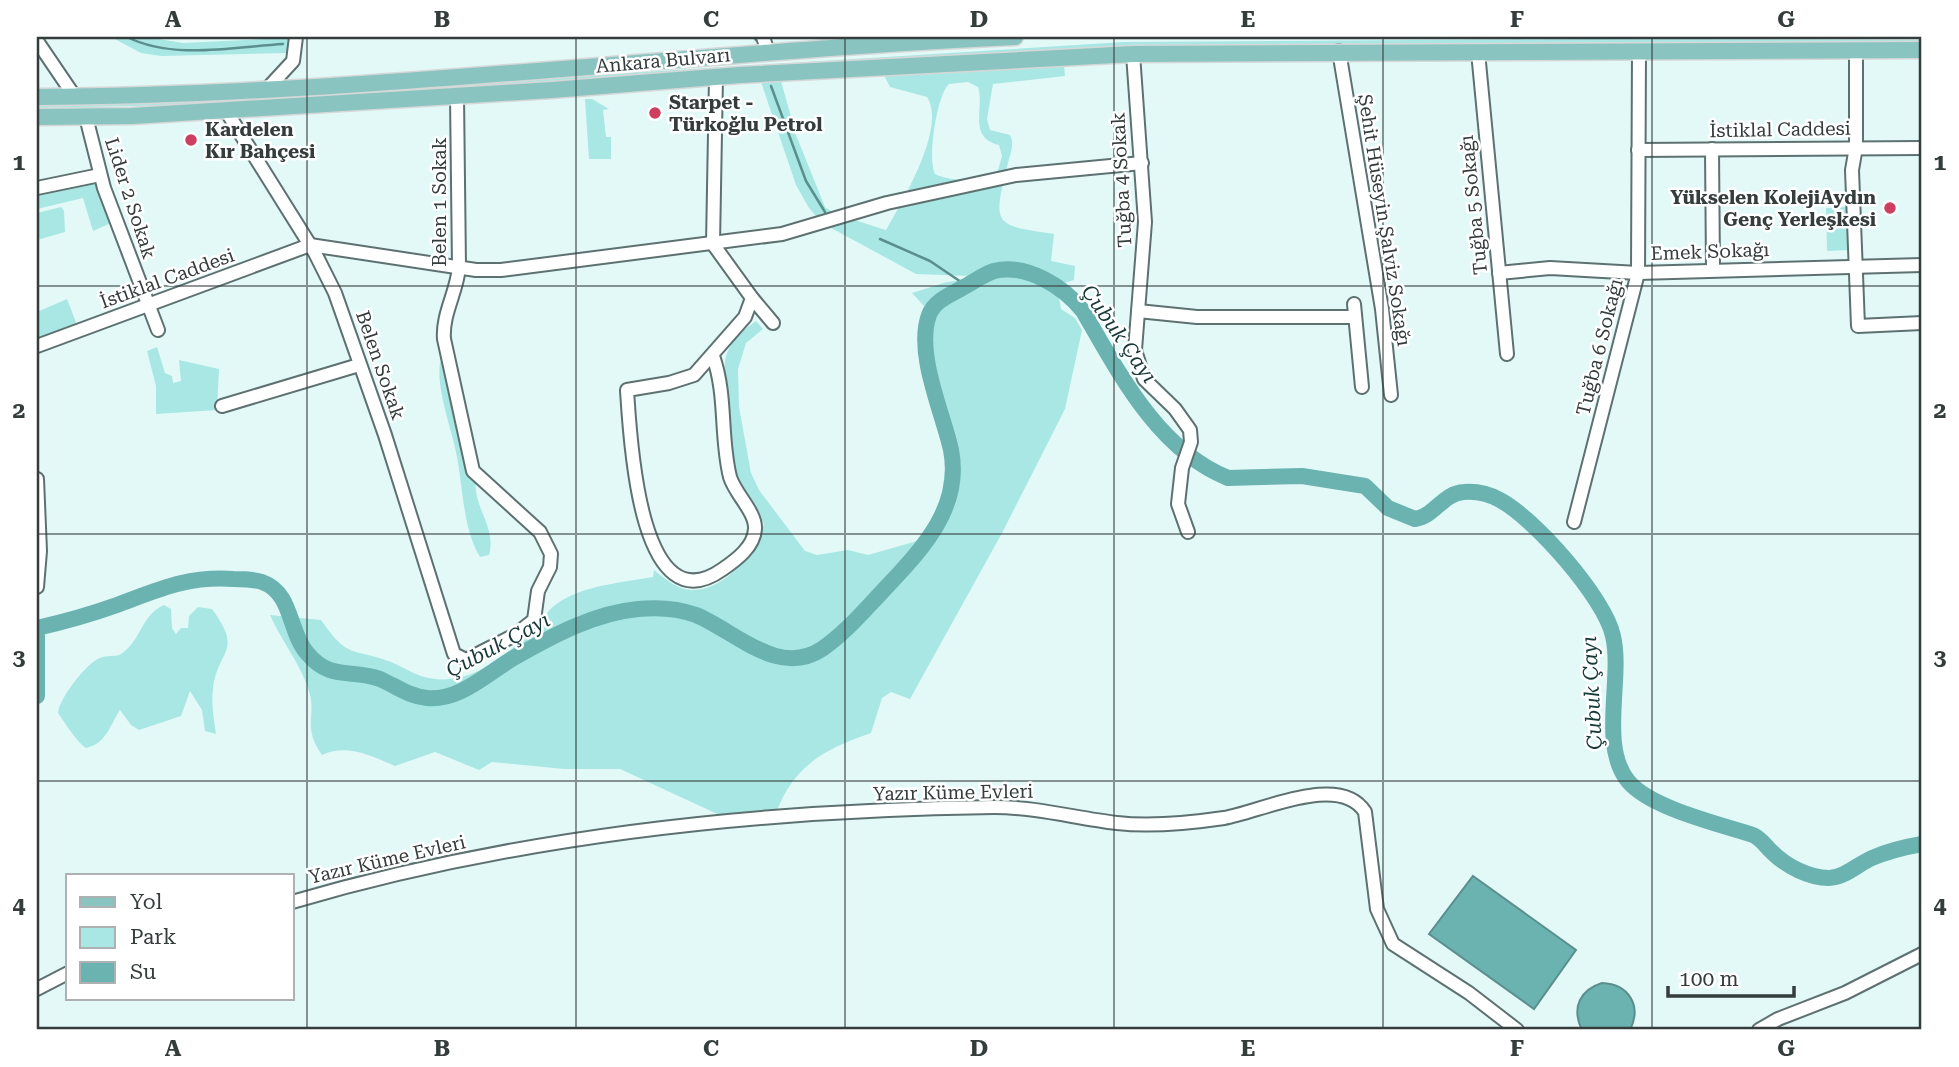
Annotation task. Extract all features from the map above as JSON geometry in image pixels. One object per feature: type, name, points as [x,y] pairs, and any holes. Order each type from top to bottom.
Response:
[{"type":"main road","name":"Ankara Bulvarı","points":[[37,97],[268,88],[468,76],[765,44],[1015,37]]},
{"type":"main road","name":"Ankara Bulvarı","points":[[37,117],[86,117],[457,96],[716,77],[1133,54],[1922,50]]},
{"type":"street","points":[[268,88],[293,61],[296,37]]},
{"type":"street","points":[[37,41],[75,97]]},
{"type":"street","name":"Şehit Hüseyin Şalviz Sokağı","points":[[1339,51],[1382,309],[1391,395]]},
{"type":"street","points":[[1856,51],[1856,147],[1852,170],[1858,326],[1922,323]]},
{"type":"street","name":"Tuğba 5 Sokağı","points":[[1478,52],[1507,354]]},
{"type":"street","name":"Tuğba 6 Sokağı","points":[[1574,522],[1638,273],[1639,52]]},
{"type":"street","name":"Tuğba 4 Sokak","points":[[1133,54],[1142,163],[1145,257],[1135,350],[1140,373],[1184,419],[1191,436],[1182,468],[1178,504],[1188,532]]},
{"type":"street","points":[[716,77],[713,244],[773,323]]},
{"type":"street","name":"Belen 1 Sokak","points":[[454,654],[466,660],[472,658],[528,626],[537,613],[537,591],[550,567],[551,554],[540,532],[473,471],[444,339],[444,319],[457,286],[459,267],[457,96]]},
{"type":"street","name":"Belen Sokak","points":[[225,109],[310,245],[335,293],[385,435],[454,654]]},
{"type":"street","name":"Lider 2 Sokak","points":[[86,117],[100,175],[158,330]]},
{"type":"street","name":"İstiklal Caddesi","points":[[1638,150],[1922,148]]},
{"type":"street","points":[[1712,149],[1713,269]]},
{"type":"street","points":[[310,245],[344,253],[501,270],[782,234],[887,203],[1016,175],[1142,163]]},
{"type":"street","points":[[37,188],[100,175]]},
{"type":"street","name":"İstiklal Caddesi","points":[[37,346],[310,245]]},
{"type":"street","name":"Emek Sokağı","points":[[1499,273],[1561,268],[1638,273],[1922,265]]},
{"type":"street","points":[[713,356],[721,388],[731,478],[752,517],[755,532],[741,554],[702,582],[686,582],[667,570],[653,544],[641,498],[630,436],[627,390],[694,375],[745,317],[752,298]]},
{"type":"street","points":[[1138,311],[1198,317],[1354,310],[1362,387]]},
{"type":"street","points":[[222,406],[359,365]]},
{"type":"street","points":[[37,479],[40,551],[37,587]]},
{"type":"street","name":"Yazır Küme Evleri","points":[[294,901],[416,869],[586,837],[714,822],[1026,807],[1140,824],[1222,818],[1289,800],[1340,795],[1354,800],[1365,812],[1377,909],[1393,944],[1469,993],[1517,1030]]},
{"type":"street","points":[[1759,1030],[1778,1019],[1846,993],[1922,954]]},
{"type":"street","points":[[37,989],[66,974]]},
{"type":"green space","points":[[111,37],[146,37],[183,43],[286,38],[289,40],[289,53],[161,56],[141,53]]},
{"type":"green space","points":[[1922,40],[1922,44],[1119,46],[177,105],[37,108],[37,105],[183,101],[1124,42]]},
{"type":"green space","points":[[1064,65],[1065,76],[993,84],[987,119],[990,130],[1010,135],[1012,140],[1000,202],[1003,220],[1009,225],[1054,234],[1051,261],[1075,266],[1074,280],[1057,285],[1061,309],[1075,318],[1082,330],[1065,409],[1002,533],[910,699],[891,692],[882,698],[871,733],[839,745],[813,761],[792,782],[776,813],[726,818],[620,769],[564,769],[492,762],[479,770],[435,752],[395,766],[350,751],[341,750],[322,755],[312,736],[311,697],[308,688],[270,615],[321,620],[345,647],[391,662],[421,676],[453,679],[483,669],[510,651],[540,623],[549,610],[577,593],[653,577],[654,570],[682,588],[704,589],[727,577],[737,568],[753,546],[764,524],[746,496],[734,465],[725,366],[732,344],[756,321],[763,329],[746,343],[738,369],[739,407],[751,473],[759,490],[805,551],[817,555],[848,550],[868,555],[917,541],[940,509],[947,455],[923,351],[925,307],[912,293],[947,282],[997,277],[916,274],[822,223],[809,208],[796,185],[761,82],[781,81],[796,135],[825,207],[886,230],[920,164],[927,145],[932,110],[927,97],[890,87],[884,75]],"holes":[[[968,82],[978,87],[980,129],[983,136],[999,145],[1002,156],[997,174],[966,180],[935,174],[933,142],[937,113],[945,90],[949,84]]]},
{"type":"green space","points":[[585,99],[592,99],[609,109],[603,110],[606,137],[611,137],[611,159],[589,159]]},
{"type":"green space","points":[[94,178],[111,223],[93,231],[83,198],[37,209],[37,196]]},
{"type":"green space","points":[[61,207],[64,211],[65,232],[37,240],[37,213]]},
{"type":"green space","points":[[1846,207],[1848,250],[1827,251],[1826,208]]},
{"type":"green space","points":[[67,299],[77,325],[37,339],[37,312]]},
{"type":"green space","points":[[157,347],[165,373],[172,376],[173,383],[181,381],[179,360],[219,369],[217,410],[156,414],[156,386],[147,351]]},
{"type":"green space","points":[[442,356],[478,473],[476,494],[490,534],[489,555],[480,557],[470,534],[457,457],[441,392]]},
{"type":"green space","points":[[164,605],[171,609],[172,628],[176,634],[181,628],[188,628],[189,616],[198,607],[212,609],[226,634],[228,643],[213,689],[216,734],[205,731],[202,710],[190,691],[181,716],[139,730],[131,725],[120,710],[103,738],[86,748],[58,713],[63,699],[94,661],[119,655],[128,649],[150,615]]},
{"type":"water","points":[[1473,876],[1576,950],[1534,1009],[1429,934]]},
{"type":"water","points":[[1602,983],[1619,987],[1631,998],[1634,1013],[1630,1030],[1581,1028],[1577,1013],[1580,1000],[1588,990]]},
{"type":"waterway","points":[[127,37],[145,44],[183,50],[283,44]]},
{"type":"waterway","points":[[771,86],[806,181],[825,212]]},
{"type":"waterway","points":[[880,239],[930,261],[967,286]]},
{"type":"waterway","name":"Çubuk Çayı","points":[[37,696],[37,628],[95,612],[172,585],[216,579],[255,580],[272,587],[285,603],[301,644],[324,668],[370,676],[408,693],[427,698],[439,698],[463,690],[517,656],[575,626],[606,615],[638,609],[667,609],[689,613],[711,622],[757,649],[789,658],[806,657],[830,643],[860,616],[922,547],[944,512],[953,472],[951,450],[925,347],[929,315],[938,302],[948,296],[990,272],[1007,269],[1019,270],[1044,279],[1075,302],[1126,384],[1161,429],[1181,449],[1228,478],[1302,476],[1365,486],[1388,508],[1415,519],[1428,514],[1450,496],[1464,492],[1492,496],[1514,509],[1549,541],[1583,581],[1607,620],[1615,653],[1615,749],[1619,766],[1638,791],[1686,814],[1753,835],[1791,866],[1821,877],[1840,876],[1878,856],[1922,844]]},
{"type":"place","name":"Starpet - Türkoğlu Petrol","points":[[655,113]]},
{"type":"place","name":"Kardelen Kır Bahçesi","points":[[191,140]]},
{"type":"place","name":"Yükselen KolejiAydın Genç Yerleşkesi","points":[[1890,208]]}]
